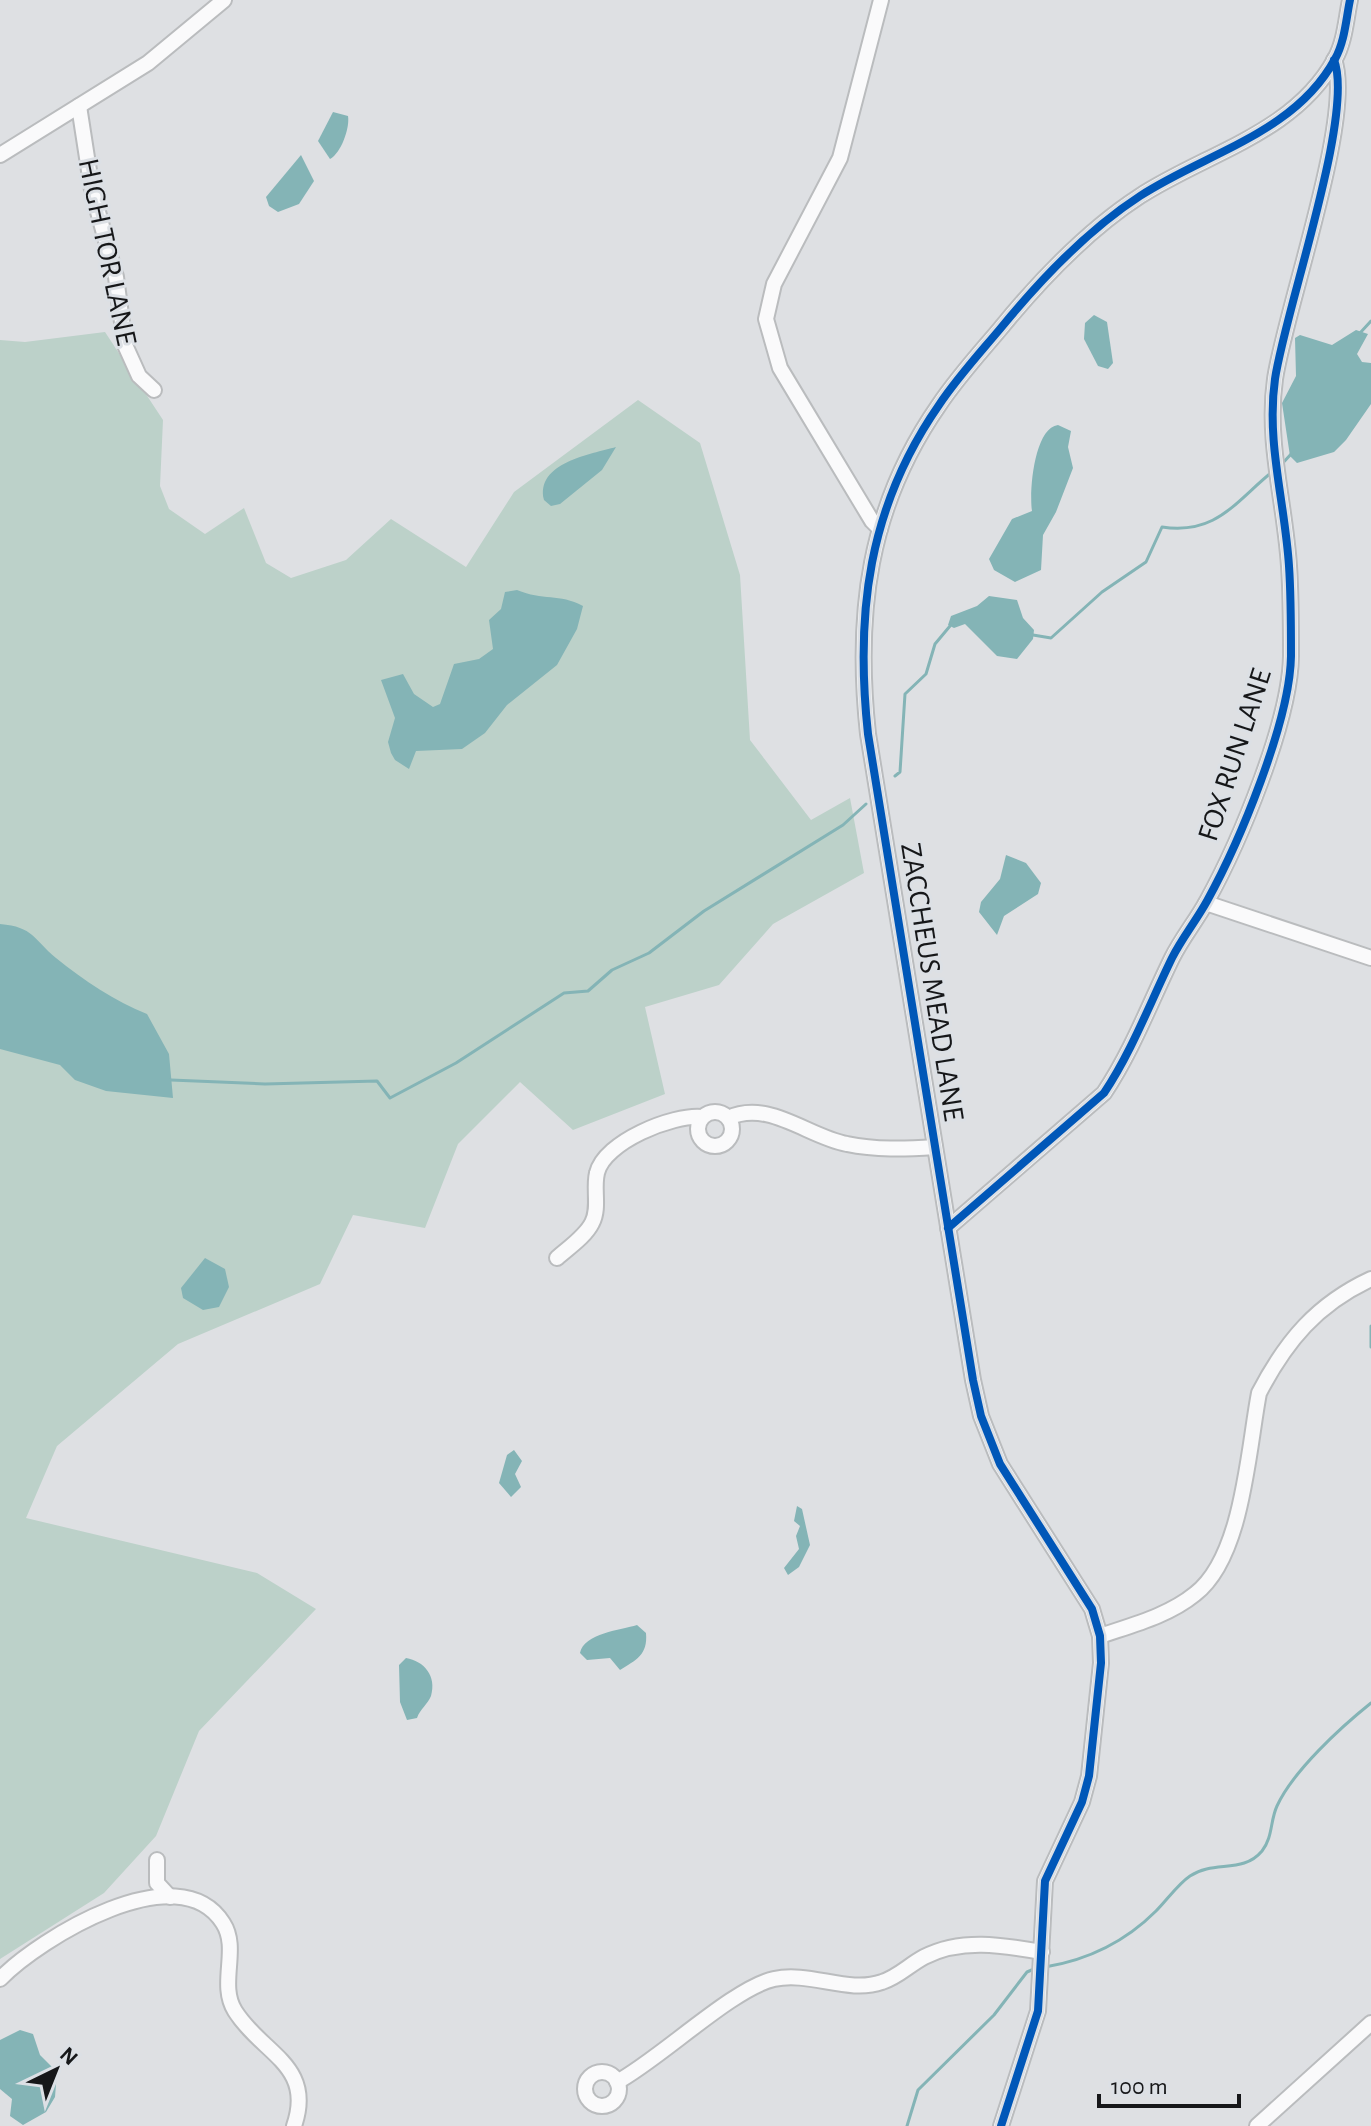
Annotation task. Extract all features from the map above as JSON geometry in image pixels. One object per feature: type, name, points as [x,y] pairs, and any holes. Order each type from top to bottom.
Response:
[{"type":"street","points":[[0,155],[148,63],[224,0]]},
{"type":"street","points":[[880,529],[872,521],[780,368],[766,319],[774,284],[840,158],[881,0]]},
{"type":"street","name":"ZACCHEUS MEAD LANE","points":[[1001,2126],[1035,2024],[1042,1961],[1045,1881],[1082,1802],[1089,1776],[1100,1689],[1100,1636],[1084,1591],[1019,1495],[989,1440],[973,1380],[863,685],[862,632],[868,577],[880,529],[898,482],[939,405],[1052,271],[1110,218],[1140,196],[1278,120],[1307,96],[1334,60],[1350,0]]},
{"type":"street","name":"FOX RUN LANE","points":[[948,1228],[1104,1093],[1119,1071],[1175,952],[1206,903],[1255,793],[1288,686],[1289,565],[1273,407],[1275,378],[1332,136],[1341,76],[1334,60]]},
{"type":"street","name":"HIGH TOR LANE","points":[[79,106],[92,190],[116,277],[125,345],[139,376],[154,390]]},
{"type":"street","points":[[1206,903],[1371,958]]},
{"type":"street","points":[[557,1258],[591,1225],[596,1214],[597,1171],[604,1160],[629,1140],[655,1126],[681,1117],[702,1117],[719,1112],[728,1118],[731,1133],[718,1146],[709,1145],[699,1137],[697,1125],[702,1117]]},
{"type":"street","points":[[728,1118],[744,1112],[767,1115],[845,1144],[904,1149],[935,1147]]},
{"type":"street","points":[[1100,1636],[1154,1618],[1206,1585],[1225,1554],[1236,1517],[1259,1393],[1267,1376],[1287,1344],[1313,1314],[1371,1279]]},
{"type":"street","points":[[157,1860],[157,1883],[170,1897]]},
{"type":"street","points":[[0,1979],[41,1945],[77,1923],[118,1907],[183,1896],[207,1905],[224,1924],[230,1945],[227,1982],[232,2008],[292,2072],[300,2102],[294,2126]]},
{"type":"street","points":[[617,2082],[641,2069],[744,1994],[770,1980],[799,1975],[857,1985],[879,1983],[919,1960],[953,1946],[972,1944],[1042,1961]]},
{"type":"street","points":[[1257,2126],[1371,2023]]},
{"type":"green space","points":[[105,332],[163,420],[160,486],[169,509],[205,534],[244,508],[266,563],[291,578],[346,560],[391,519],[466,567],[514,492],[638,400],[700,443],[740,575],[750,740],[811,820],[850,798],[864,873],[773,924],[719,985],[645,1007],[665,1094],[573,1130],[520,1082],[458,1144],[425,1228],[353,1215],[320,1284],[178,1344],[57,1446],[26,1518],[257,1573],[316,1609],[199,1731],[156,1836],[104,1893],[0,1959],[0,340],[25,342]]},
{"type":"water","points":[[333,112],[348,116],[348,121],[341,146],[330,159],[318,141]]},
{"type":"water","points":[[301,155],[314,181],[299,204],[278,212],[269,206],[266,197]]},
{"type":"water","points":[[1094,315],[1107,322],[1113,363],[1108,369],[1098,366],[1084,339],[1085,323]]},
{"type":"water","points":[[1356,330],[1368,334],[1357,354],[1362,362],[1371,363],[1371,404],[1334,452],[1297,463],[1290,456],[1282,403],[1296,376],[1295,338],[1300,335],[1332,345]]},
{"type":"water","points":[[1058,425],[1071,431],[1068,447],[1073,468],[1056,512],[1043,535],[1041,570],[1015,582],[994,570],[989,559],[1012,519],[1032,511],[1031,490],[1038,449],[1043,437]]},
{"type":"water","points":[[616,447],[602,470],[560,504],[551,506],[544,500],[543,487],[556,469],[580,457]]},
{"type":"water","points":[[517,590],[583,606],[577,629],[557,665],[507,705],[485,733],[462,749],[416,751],[409,769],[395,760],[388,742],[395,718],[381,680],[403,674],[414,694],[433,707],[440,704],[454,664],[479,659],[493,649],[489,620],[501,609],[505,592]]},
{"type":"water","points":[[989,596],[1017,600],[1023,618],[1034,630],[1033,639],[1017,659],[997,656],[965,624],[954,628],[948,625],[951,616],[977,606]]},
{"type":"water","points":[[1006,855],[1026,863],[1041,883],[1038,894],[1004,916],[997,935],[979,912],[981,902],[1000,879]]},
{"type":"water","points":[[0,924],[27,931],[88,982],[147,1014],[169,1054],[173,1098],[106,1091],[75,1080],[60,1065],[0,1049]]},
{"type":"water","points":[[205,1258],[225,1269],[229,1287],[219,1307],[203,1310],[183,1298],[181,1288]]},
{"type":"water","points":[[514,1450],[522,1461],[515,1474],[521,1487],[511,1497],[499,1483],[507,1455]]},
{"type":"water","points":[[797,1506],[802,1509],[810,1545],[799,1567],[788,1575],[784,1568],[799,1549],[796,1536],[800,1526],[794,1521]]},
{"type":"water","points":[[637,1625],[646,1633],[645,1647],[636,1660],[620,1670],[610,1658],[587,1660],[580,1653],[588,1641],[596,1637]]},
{"type":"water","points":[[406,1658],[423,1666],[432,1682],[430,1699],[417,1718],[407,1720],[400,1702],[399,1665]]},
{"type":"water","points":[[20,2030],[33,2034],[40,2055],[57,2072],[55,2097],[46,2112],[23,2125],[10,2116],[12,2099],[0,2089],[0,2040]]},
{"type":"waterway","points":[[1360,333],[1371,321]]},
{"type":"waterway","points":[[1281,465],[1292,453]]},
{"type":"waterway","points":[[1033,635],[1051,638],[1102,592],[1146,562],[1162,527],[1181,528],[1211,521],[1235,505],[1272,472]]},
{"type":"waterway","points":[[895,776],[900,772],[905,694],[926,674],[935,644],[950,626]]},
{"type":"waterway","points":[[171,1080],[265,1084],[377,1081],[390,1098],[456,1063],[564,993],[588,991],[612,970],[649,953],[704,911],[843,825],[866,804]]},
{"type":"waterway","points":[[1371,1326],[1371,1347]]},
{"type":"waterway","points":[[1045,1967],[1091,1954],[1132,1932],[1181,1883],[1199,1871],[1237,1865],[1254,1858],[1266,1846],[1277,1806],[1294,1779],[1332,1737],[1371,1703]]},
{"type":"waterway","points":[[907,2126],[918,2090],[994,2015],[1027,1972],[1034,1969]]},
{"type":"cycle path","points":[[1001,2126],[1038,2011],[1045,1881],[1082,1802],[1089,1776],[1101,1663],[1100,1636],[1092,1609],[1000,1464],[981,1416],[973,1380],[868,734],[864,646],[872,563],[896,483],[915,444],[953,385],[1015,311],[1065,257],[1120,210],[1166,181],[1273,124],[1297,106],[1318,84],[1335,59],[1350,0]]},
{"type":"cycle path","points":[[948,1228],[1104,1093],[1132,1044],[1176,951],[1220,877],[1261,782],[1282,714],[1291,656],[1289,566],[1274,449],[1275,379],[1335,123],[1338,86],[1334,60]]}]
